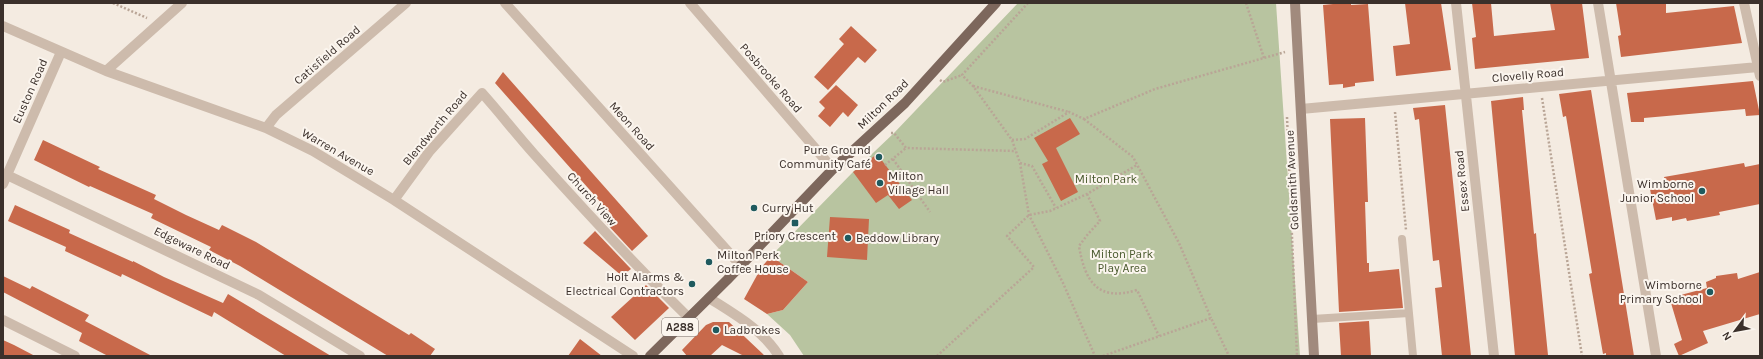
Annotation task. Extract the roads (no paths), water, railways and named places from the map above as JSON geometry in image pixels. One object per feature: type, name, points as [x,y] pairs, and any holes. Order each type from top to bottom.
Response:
[{"type":"main road","name":"Milton Road","points":[[650,356],[741,266],[833,169],[905,103],[996,3]]},
{"type":"main road","name":"Goldsmith Avenue","points":[[1295,3],[1314,356]]},
{"type":"street","points":[[106,71],[182,3]]},
{"type":"street","name":"Catisfield Road","points":[[266,128],[276,115],[406,3]]},
{"type":"street","name":"Meon Road","points":[[505,3],[741,266]]},
{"type":"street","name":"Posbrooke Road","points":[[690,3],[833,169]]},
{"type":"street","name":"Essex Road","points":[[1456,3],[1494,356]]},
{"type":"street","points":[[1598,3],[1656,356]]},
{"type":"street","points":[[1744,3],[1759,71]]},
{"type":"street","name":"Warren Avenue","points":[[3,26],[106,71],[266,128],[313,151],[394,200],[633,356]]},
{"type":"street","name":"Euston Road","points":[[5,180],[61,52]]},
{"type":"street","name":"Clovelly Road","points":[[1301,109],[1394,99],[1541,88],[1610,80],[1759,71]]},
{"type":"street","name":"Blendworth Road","points":[[394,200],[428,152],[482,93]]},
{"type":"street","name":"Church View","points":[[482,93],[532,152],[622,252],[688,318]]},
{"type":"street","name":"Edgeware Road","points":[[5,180],[259,295],[360,356]]},
{"type":"street","points":[[709,298],[748,323],[776,350],[779,356]]},
{"type":"street","points":[[3,320],[75,356]]},
{"type":"lane","points":[[1402,239],[1413,356]]},
{"type":"lane","points":[[1312,319],[1409,313]]},
{"type":"place","name":"Pure Ground Community Café","points":[[879,157]]},
{"type":"place","name":"Milton Village Hall","points":[[880,183]]},
{"type":"place","name":"Wimborne Junior School","points":[[1702,191]]},
{"type":"place","name":"Curry Hut","points":[[754,208]]},
{"type":"place","name":"Priory Crescent","points":[[795,223]]},
{"type":"place","name":"Beddow Library","points":[[848,238]]},
{"type":"place","name":"Milton Perk Coffee House","points":[[709,262]]},
{"type":"place","name":"Holt Alarms & Electrical Contractors","points":[[692,284]]},
{"type":"place","name":"Wimborne Primary School","points":[[1710,292]]},
{"type":"place","name":"Ladbrokes","points":[[716,330]]},
{"type":"park label","name":"Milton Park","points":[[1106,179]]},
{"type":"park label","name":"Milton Park Play Area","points":[[1122,261]]}]
